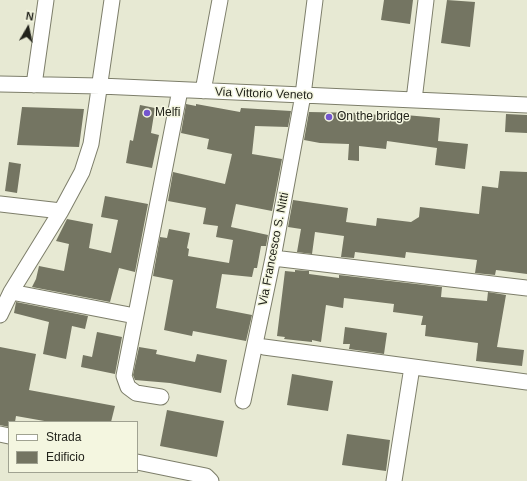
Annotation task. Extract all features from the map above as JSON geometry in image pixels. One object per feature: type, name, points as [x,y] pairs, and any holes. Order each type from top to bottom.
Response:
[{"type":"street","points":[[34,86],[46,0]]},
{"type":"street","points":[[0,314],[11,292],[61,212],[82,172],[91,144],[112,0]]},
{"type":"street","points":[[203,91],[220,0]]},
{"type":"street","name":"Via Francesco S. Nitti","points":[[243,401],[273,258],[303,95],[315,0]]},
{"type":"street","points":[[414,100],[426,0]]},
{"type":"street","name":"Via Vittorio Veneto","points":[[0,84],[34,86],[100,86],[527,105]]},
{"type":"street","points":[[161,397],[136,393],[128,387],[124,376],[180,90]]},
{"type":"street","points":[[0,204],[61,212]]},
{"type":"street","points":[[273,258],[527,288]]},
{"type":"street","points":[[11,292],[135,316]]},
{"type":"street","points":[[264,347],[527,382]]},
{"type":"street","points":[[394,481],[412,367]]},
{"type":"street","points":[[138,462],[206,476],[211,481]]},
{"type":"building","points":[[384,0],[413,0],[410,24],[381,20]]},
{"type":"building","points":[[447,0],[475,2],[470,47],[441,43]]},
{"type":"building","points":[[186,104],[196,106],[196,104],[240,112],[241,108],[291,111],[288,127],[255,126],[252,154],[282,159],[272,211],[236,204],[231,227],[268,235],[266,246],[261,246],[257,268],[254,268],[252,277],[222,274],[216,308],[252,315],[246,341],[193,331],[192,336],[164,330],[173,280],[153,276],[160,237],[167,238],[169,229],[190,233],[187,248],[189,249],[188,256],[229,263],[233,240],[216,237],[218,226],[203,224],[206,208],[168,201],[173,172],[225,184],[232,154],[207,149],[209,139],[181,133]]},
{"type":"building","points":[[140,105],[155,108],[151,133],[159,135],[152,168],[126,163],[130,140],[133,141]]},
{"type":"building","points":[[22,107],[84,109],[79,147],[17,145]]},
{"type":"building","points":[[309,112],[361,113],[404,118],[405,115],[440,118],[438,141],[468,144],[465,169],[435,165],[437,148],[387,141],[386,149],[359,146],[359,161],[348,160],[349,144],[320,143],[304,140]]},
{"type":"building","points":[[506,114],[527,115],[527,133],[505,132]]},
{"type":"building","points":[[9,162],[21,164],[17,193],[5,191]]},
{"type":"building","points":[[500,171],[527,172],[527,274],[496,270],[495,275],[475,273],[477,260],[406,252],[405,258],[355,252],[354,258],[341,257],[344,236],[315,232],[312,254],[297,252],[301,229],[288,227],[293,200],[348,208],[346,222],[376,226],[377,218],[411,222],[419,217],[420,207],[479,214],[482,186],[498,188]]},
{"type":"building","points":[[105,196],[148,204],[135,272],[119,268],[110,302],[32,287],[36,279],[39,266],[64,271],[69,244],[56,241],[67,219],[93,224],[89,248],[111,253],[118,220],[101,217]]},
{"type":"building","points":[[295,270],[309,271],[309,274],[339,278],[339,275],[442,287],[441,297],[487,301],[488,292],[506,295],[497,347],[524,350],[522,366],[476,361],[478,343],[425,336],[426,325],[421,325],[423,316],[393,312],[394,304],[344,298],[343,308],[326,305],[321,342],[312,340],[312,342],[284,339],[285,337],[277,336],[285,271],[295,272]]},
{"type":"building","points":[[16,302],[88,316],[85,329],[72,326],[66,359],[43,354],[49,322],[14,313]]},
{"type":"building","points":[[345,327],[387,333],[384,354],[349,349],[350,344],[343,344]]},
{"type":"building","points":[[97,332],[122,337],[115,374],[81,367],[83,355],[92,357]]},
{"type":"building","points":[[0,347],[36,354],[29,390],[115,406],[111,421],[44,421],[16,416],[15,421],[8,421],[8,427],[0,425]]},
{"type":"building","points":[[139,347],[157,350],[156,354],[195,362],[197,354],[227,360],[221,393],[170,383],[135,380],[133,375]]},
{"type":"building","points":[[292,374],[333,381],[328,411],[287,405]]},
{"type":"building","points":[[167,410],[224,421],[217,457],[160,446]]},
{"type":"building","points":[[347,434],[390,440],[386,471],[342,465]]},
{"type":"place","name":"Melfi","points":[[147,113]]},
{"type":"place","name":"On the bridge","points":[[329,117]]}]
